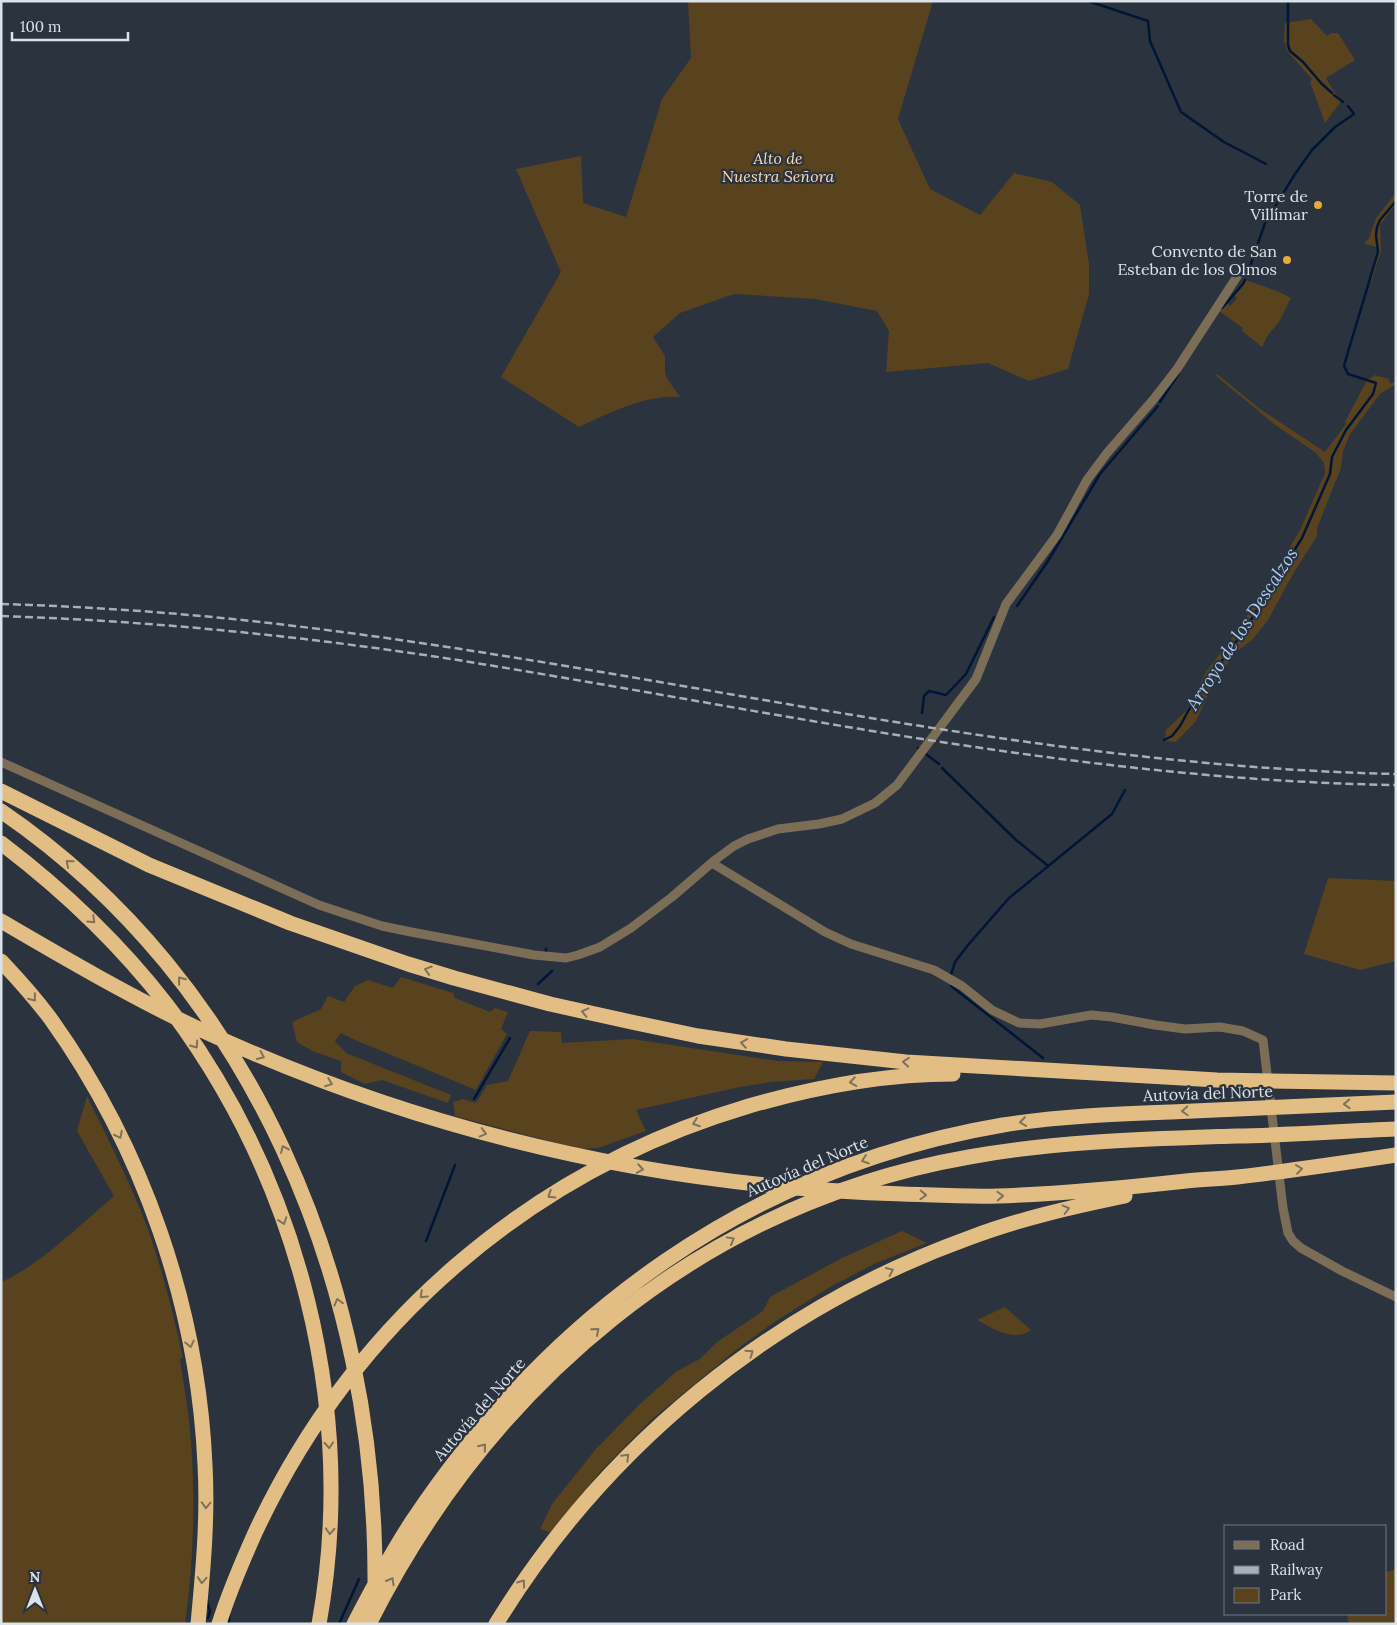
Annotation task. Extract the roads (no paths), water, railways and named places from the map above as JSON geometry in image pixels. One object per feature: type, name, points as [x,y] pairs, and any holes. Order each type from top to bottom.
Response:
[{"type":"highway","points":[[1,791],[149,865],[290,923],[454,978],[583,1012],[698,1036],[786,1050],[906,1062],[1216,1080]]},
{"type":"highway","points":[[1,811],[71,864],[117,907],[167,963],[194,996],[235,1057],[280,1140],[305,1199],[330,1275],[349,1349],[364,1432],[373,1508],[373,1622]]},
{"type":"highway","points":[[1,843],[71,901],[116,946],[167,1005],[198,1050],[228,1099],[258,1156],[296,1258],[318,1344],[329,1436],[331,1482],[330,1541],[319,1624]]},
{"type":"highway","points":[[1,921],[106,981],[200,1029],[283,1065],[392,1106],[541,1149],[631,1167],[726,1182],[812,1191],[996,1196],[1066,1193],[1234,1177]]},
{"type":"highway","points":[[1,961],[50,1018],[88,1078],[121,1138],[137,1172],[162,1236],[171,1266],[193,1357],[202,1426],[206,1498],[198,1624]]},
{"type":"highway","points":[[219,1624],[243,1560],[286,1472],[332,1400],[371,1350],[411,1307],[454,1266],[519,1215],[586,1173],[665,1135],[718,1115],[782,1097],[852,1082],[900,1076],[954,1074],[1173,1080],[1396,1083]]},
{"type":"highway","name":"Autovía del Norte","points":[[354,1624],[390,1558],[434,1490],[482,1428],[535,1369],[568,1338],[641,1278],[707,1234],[776,1195],[834,1170],[898,1149],[939,1138],[1003,1125],[1108,1114],[1396,1102]]},
{"type":"highway","name":"Autovía del Norte","points":[[373,1622],[402,1562],[440,1503],[487,1441],[537,1386],[599,1328],[638,1299],[689,1264],[760,1225],[819,1198],[874,1179],[933,1164],[996,1152],[1097,1142],[1396,1129]]},
{"type":"highway","points":[[496,1624],[518,1588],[545,1552],[600,1484],[646,1437],[711,1381],[787,1328],[872,1279],[969,1238],[1038,1216],[1075,1207],[1124,1196],[1234,1177],[1396,1155]]},
{"type":"street","points":[[1,762],[319,906],[389,927],[534,955],[566,958],[600,947],[631,928],[659,907],[734,846],[778,830],[842,819],[875,803],[897,785],[976,679],[1006,604],[1057,535],[1087,480],[1107,453],[1154,400],[1178,369],[1238,275]]},
{"type":"street","points":[[712,863],[825,932],[851,944],[934,970],[962,986],[992,1010],[1019,1023],[1040,1024],[1091,1015],[1112,1016],[1155,1026],[1185,1029],[1220,1027],[1243,1031],[1263,1040],[1283,1208],[1288,1233],[1293,1241],[1302,1248],[1342,1271],[1396,1297]]},
{"type":"waterway","points":[[1088,1],[1148,21],[1150,41],[1181,112],[1224,142],[1266,164]]},
{"type":"waterway","points":[[1288,1],[1288,45],[1290,51],[1303,62]]},
{"type":"waterway","points":[[1303,62],[1321,83]]},
{"type":"waterway","points":[[1321,83],[1332,93]]},
{"type":"waterway","points":[[1334,95],[1343,102]]},
{"type":"waterway","points":[[1247,275],[1265,223],[1312,150],[1335,127],[1354,114],[1348,106]]},
{"type":"waterway","name":"Arroyo de los Descalzos","points":[[1164,740],[1172,736],[1180,726],[1198,693],[1244,631],[1302,538],[1330,474],[1332,457],[1346,430],[1373,394],[1376,383],[1348,374],[1344,366],[1378,252],[1377,227],[1380,220],[1396,201]]},
{"type":"waterway","points":[[1222,308],[1245,280]]},
{"type":"waterway","points":[[1160,402],[1179,373]]},
{"type":"waterway","points":[[1017,606],[1048,561],[1100,474],[1158,406]]},
{"type":"waterway","points":[[922,713],[924,696],[929,691],[946,695],[966,674],[994,617]]},
{"type":"waterway","points":[[918,748],[939,764]]},
{"type":"waterway","points":[[942,768],[1016,840],[1047,865]]},
{"type":"waterway","points":[[951,975],[955,962],[1009,898],[1112,814],[1125,790]]},
{"type":"waterway","points":[[538,984],[552,971]]},
{"type":"waterway","points":[[951,986],[1043,1058]]},
{"type":"waterway","points":[[474,1099],[510,1038]]},
{"type":"waterway","points":[[426,1241],[455,1165]]},
{"type":"waterway","points":[[339,1624],[359,1579]]},
{"type":"waterway","points":[[207,1601],[210,1611],[208,1618]]},
{"type":"waterway","points":[[229,1616],[229,1624]]},
{"type":"railway","points":[[1,604],[157,612],[311,628],[447,647],[987,736],[1123,754],[1259,767],[1396,774]]},
{"type":"railway","points":[[1,616],[170,626],[339,643],[451,659],[803,720],[1039,756],[1158,770],[1277,780],[1396,785]]},
{"type":"place","name":"Torre de Villímar","points":[[1318,205]]},
{"type":"place","name":"Convento de San Esteban de los Olmos","points":[[1287,260]]},
{"type":"park label","name":"Alto de Nuestra Señora","points":[[778,167]]}]
